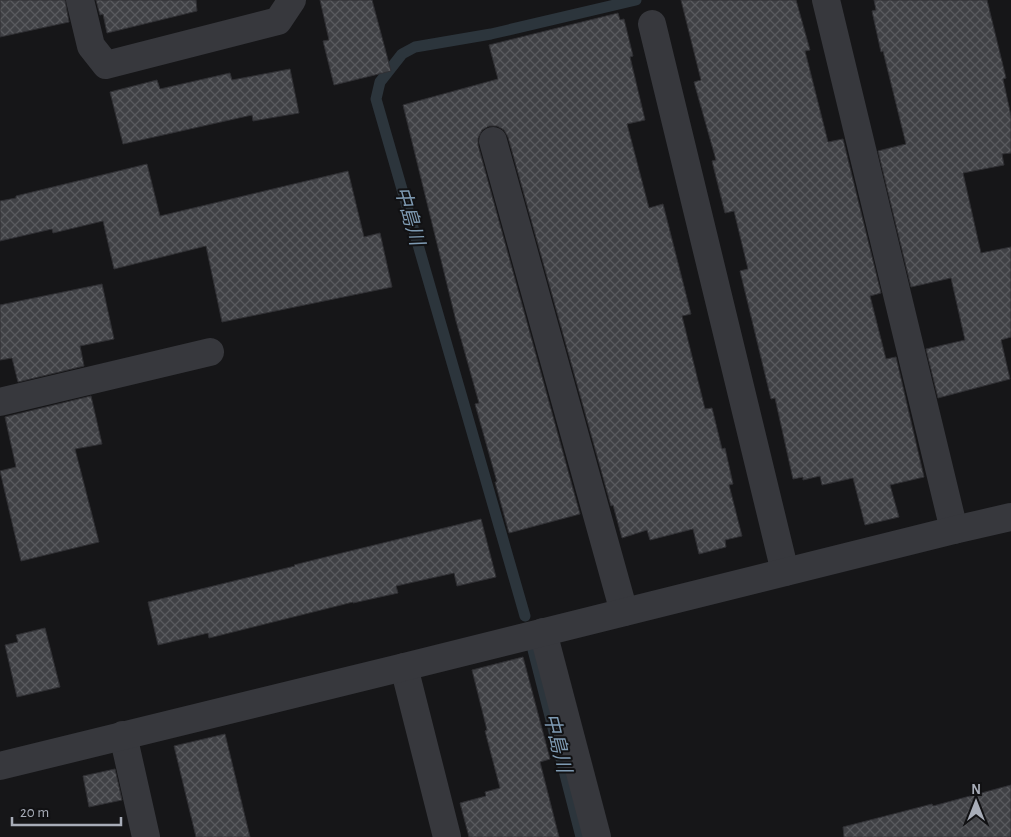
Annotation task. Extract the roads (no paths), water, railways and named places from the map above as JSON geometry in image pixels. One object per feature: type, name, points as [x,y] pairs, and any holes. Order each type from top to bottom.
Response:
[{"type":"street","points":[[80,0],[91,46],[106,65],[278,22],[292,0]]},
{"type":"street","points":[[826,0],[954,530]]},
{"type":"street","points":[[652,24],[785,572]]},
{"type":"street","points":[[493,141],[624,612]]},
{"type":"street","points":[[0,402],[210,352]]},
{"type":"street","points":[[0,766],[1011,517]]},
{"type":"street","points":[[544,632],[597,837]]},
{"type":"street","points":[[404,667],[447,837]]},
{"type":"street","points":[[123,735],[146,837]]},
{"type":"waterway","name":"中島川","points":[[525,616],[376,99],[380,82],[402,54],[415,47],[491,34],[636,0]]},
{"type":"waterway","name":"中島川","points":[[533,650],[581,837]]}]
